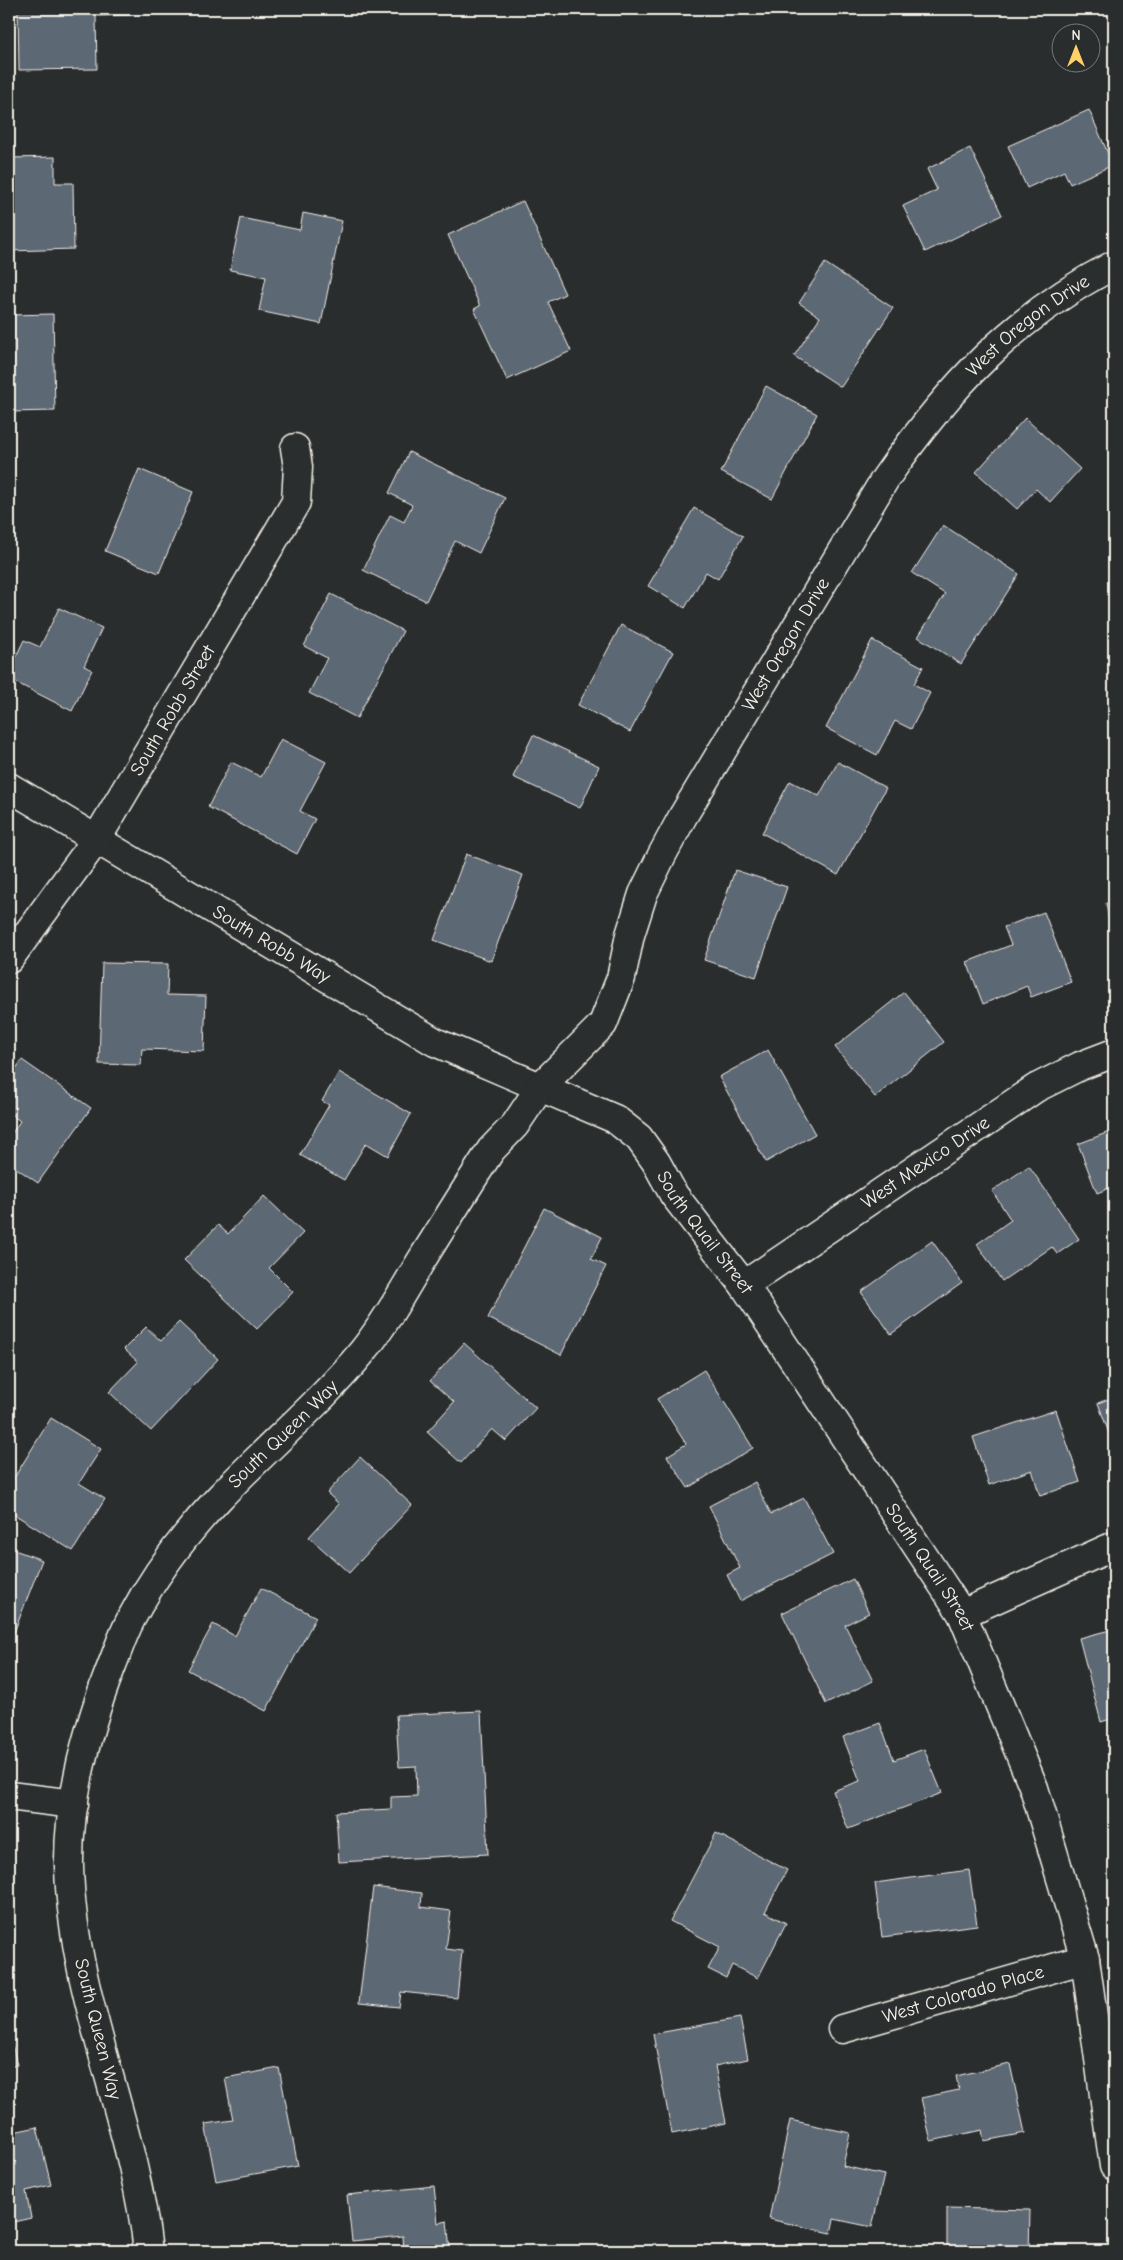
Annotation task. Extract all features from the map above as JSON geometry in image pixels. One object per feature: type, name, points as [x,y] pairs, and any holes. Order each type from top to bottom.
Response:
[{"type":"street","name":"West Oregon Drive","points":[[541,1086],[604,1024],[621,978],[630,936],[643,894],[662,855],[688,808],[900,457],[949,395],[981,360],[1017,327],[1051,302],[1114,265]]},
{"type":"street","name":"South Robb Street","points":[[9,958],[96,840],[296,502],[298,467],[295,448]]},
{"type":"street","name":"South Robb Way","points":[[9,787],[435,1042],[541,1086]]},
{"type":"street","name":"West Mexico Drive","points":[[744,1285],[1036,1088],[1080,1066],[1114,1052]]},
{"type":"street","name":"South Quail Street","points":[[541,1086],[615,1119],[639,1138],[656,1162],[674,1195],[744,1285],[962,1614],[1034,1788],[1085,1959],[1114,2166]]},
{"type":"street","name":"South Queen Way","points":[[148,2251],[144,2217],[134,2172],[86,1986],[73,1916],[70,1865],[74,1804],[82,1759],[96,1705],[129,1622],[147,1592],[191,1530],[218,1499],[334,1384],[365,1348],[492,1150],[515,1125],[541,1086]]},
{"type":"street","points":[[962,1614],[1114,1546]]},
{"type":"street","points":[[9,1796],[74,1804]]},
{"type":"street","name":"West Colorado Place","points":[[842,2029],[1085,1959]]},
{"type":"building","points":[[18,9],[131,9],[131,15],[96,16],[97,69],[19,70]]},
{"type":"building","points":[[1089,110],[1113,165],[1070,184],[1064,171],[1027,188],[1008,146]]},
{"type":"building","points":[[970,148],[1002,215],[925,252],[903,206],[937,190],[927,169]]},
{"type":"building","points":[[55,157],[55,183],[73,183],[74,249],[9,251],[9,158]]},
{"type":"building","points":[[523,201],[565,294],[548,302],[571,351],[507,380],[474,309],[480,306],[448,235]]},
{"type":"building","points":[[303,213],[342,221],[321,324],[259,311],[266,277],[230,270],[241,218],[300,230]]},
{"type":"building","points":[[825,263],[893,308],[841,387],[794,356],[820,317],[799,303]]},
{"type":"building","points":[[53,314],[55,411],[9,412],[9,315]]},
{"type":"building","points":[[766,386],[817,414],[772,499],[721,472]]},
{"type":"building","points":[[1025,418],[1080,469],[1050,502],[1036,489],[1017,509],[976,472]]},
{"type":"building","points":[[409,452],[505,498],[479,553],[455,541],[426,601],[363,570],[390,515],[404,522],[412,505],[389,493]]},
{"type":"building","points":[[139,469],[193,492],[159,573],[105,551]]},
{"type":"building","points":[[694,508],[743,536],[718,579],[706,572],[685,608],[648,586]]},
{"type":"building","points":[[943,525],[1019,574],[961,664],[918,637],[945,594],[912,573]]},
{"type":"building","points":[[331,594],[403,631],[357,718],[309,693],[327,658],[304,646]]},
{"type":"building","points":[[59,608],[102,628],[84,666],[92,670],[72,711],[9,679],[9,671],[24,640],[40,647]]},
{"type":"building","points":[[621,625],[673,652],[630,732],[578,705]]},
{"type":"building","points":[[872,640],[923,667],[914,684],[930,693],[911,729],[895,721],[877,755],[826,728]]},
{"type":"building","points":[[533,735],[599,766],[580,808],[513,777]]},
{"type":"building","points":[[281,739],[326,762],[300,811],[315,819],[297,854],[208,807],[231,762],[261,777]]},
{"type":"building","points":[[838,762],[886,788],[838,875],[762,833],[790,781],[819,796]]},
{"type":"building","points":[[466,854],[523,875],[491,961],[434,940]]},
{"type":"building","points":[[735,870],[787,887],[756,977],[704,960]]},
{"type":"building","points":[[1114,902],[1114,952],[1106,903]]},
{"type":"building","points":[[1044,912],[1071,982],[1031,997],[1027,986],[983,1004],[967,962],[1011,945],[1004,927]]},
{"type":"building","points":[[102,963],[168,964],[167,995],[206,996],[204,1051],[142,1049],[141,1065],[99,1064]]},
{"type":"building","points":[[904,992],[944,1042],[875,1097],[835,1047]]},
{"type":"building","points":[[768,1050],[815,1134],[766,1162],[719,1077]]},
{"type":"building","points":[[22,1060],[91,1108],[38,1183],[9,1163],[9,1138],[20,1121],[9,1113],[9,1079]]},
{"type":"building","points":[[339,1072],[411,1114],[388,1156],[366,1143],[344,1180],[300,1155],[329,1105],[322,1101]]},
{"type":"building","points":[[1114,1130],[1114,1186],[1097,1193],[1078,1144]]},
{"type":"building","points":[[1029,1166],[1079,1239],[1057,1254],[1052,1247],[1002,1281],[977,1244],[1011,1220],[992,1191]]},
{"type":"building","points":[[264,1196],[303,1233],[269,1268],[293,1292],[257,1329],[184,1260],[218,1225],[228,1234]]},
{"type":"building","points":[[544,1208],[602,1237],[591,1259],[606,1266],[561,1355],[488,1318]]},
{"type":"building","points":[[932,1241],[962,1283],[891,1334],[861,1292]]},
{"type":"building","points":[[179,1322],[218,1359],[151,1431],[109,1392],[138,1362],[124,1349],[146,1327],[161,1341]]},
{"type":"building","points":[[464,1343],[536,1408],[506,1441],[492,1429],[461,1463],[427,1432],[454,1402],[430,1381]]},
{"type":"building","points":[[704,1370],[753,1448],[688,1488],[667,1456],[686,1444],[657,1399]]},
{"type":"building","points":[[1114,1397],[1114,1447],[1098,1403]]},
{"type":"building","points":[[1056,1410],[1080,1482],[1040,1496],[1032,1470],[989,1485],[973,1437]]},
{"type":"building","points":[[51,1418],[101,1449],[79,1483],[105,1499],[73,1551],[9,1511],[9,1486]]},
{"type":"building","points":[[360,1457],[412,1505],[349,1573],[309,1537],[339,1504],[327,1493]]},
{"type":"building","points":[[755,1482],[771,1514],[804,1498],[833,1554],[740,1601],[727,1575],[740,1568],[709,1506]]},
{"type":"building","points":[[9,1548],[42,1560],[13,1635],[9,1633]]},
{"type":"building","points":[[853,1579],[869,1613],[845,1625],[873,1681],[826,1704],[782,1613]]},
{"type":"building","points":[[261,1588],[316,1617],[266,1711],[188,1670],[213,1624],[235,1636]]},
{"type":"building","points":[[1114,1629],[1114,1718],[1101,1722],[1079,1638]]},
{"type":"building","points":[[481,1711],[488,1854],[339,1862],[336,1812],[391,1809],[391,1797],[417,1796],[416,1766],[399,1767],[396,1715]]},
{"type":"building","points":[[880,1723],[894,1760],[924,1749],[942,1793],[848,1829],[833,1791],[860,1781],[843,1737]]},
{"type":"building","points":[[716,1833],[787,1870],[765,1912],[786,1923],[758,1978],[732,1965],[726,1978],[708,1969],[720,1947],[670,1921]]},
{"type":"building","points":[[969,1870],[977,1925],[882,1937],[875,1883]]},
{"type":"building","points":[[373,1887],[422,1893],[421,1907],[451,1911],[446,1949],[462,1951],[457,1998],[401,1992],[399,2007],[359,2003]]},
{"type":"building","points":[[740,2018],[748,2059],[715,2066],[726,2123],[672,2134],[653,2034]]},
{"type":"building","points":[[9,2031],[17,2065],[9,2067]]},
{"type":"building","points":[[1010,2064],[1025,2133],[984,2141],[982,2130],[931,2141],[921,2098],[959,2090],[956,2076]]},
{"type":"building","points":[[279,2068],[298,2166],[216,2181],[205,2124],[233,2120],[225,2078]]},
{"type":"building","points":[[790,2120],[850,2133],[843,2166],[884,2175],[872,2227],[834,2219],[831,2233],[769,2219]]},
{"type":"building","points":[[37,2127],[51,2185],[26,2191],[31,2218],[9,2223],[9,2133]]},
{"type":"building","points":[[434,2186],[438,2223],[447,2221],[450,2251],[404,2251],[403,2236],[352,2241],[347,2195]]},
{"type":"building","points":[[947,2208],[1030,2210],[1029,2251],[947,2251]]}]
